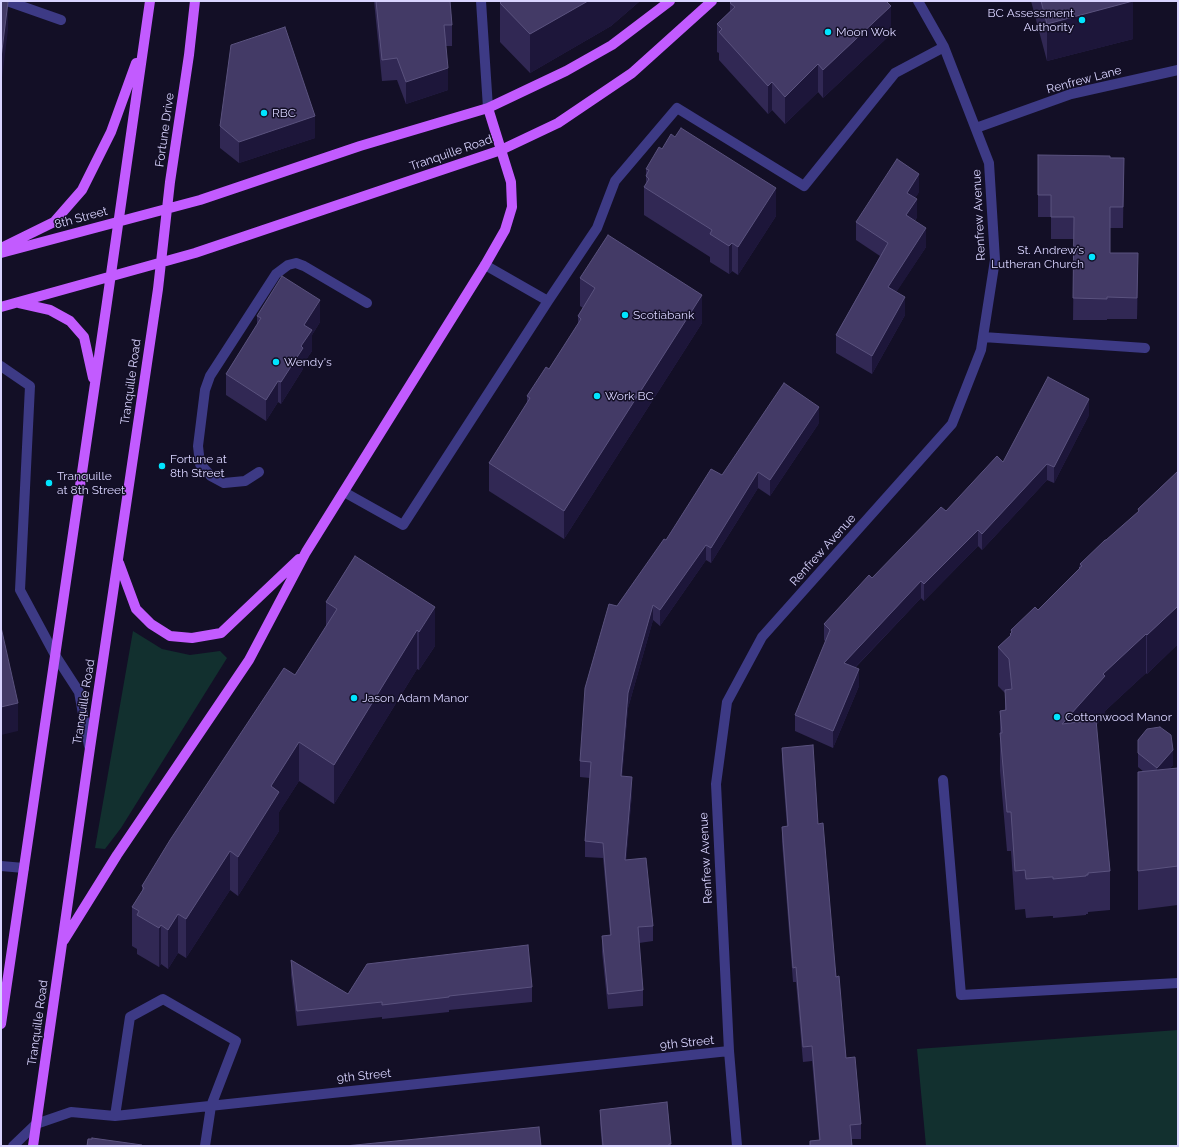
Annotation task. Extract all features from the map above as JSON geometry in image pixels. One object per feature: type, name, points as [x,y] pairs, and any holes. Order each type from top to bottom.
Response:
[{"type":"main road","points":[[1,1024],[56,655],[150,1]]},
{"type":"main road","name":"Fortune Drive","points":[[161,262],[195,1]]},
{"type":"main road","points":[[167,209],[217,194],[360,146],[488,108],[566,71],[612,45],[670,1]]},
{"type":"main road","name":"Tranquille Road","points":[[110,276],[195,253],[501,150],[558,123],[632,73],[712,1]]},
{"type":"main road","points":[[1,248],[54,222],[82,190],[111,132],[143,44]]},
{"type":"main road","points":[[62,944],[117,855],[249,660],[306,552],[485,265],[505,230],[512,207],[511,182],[488,108]]},
{"type":"main road","name":"8th Street","points":[[1,253],[167,209]]},
{"type":"main road","name":"Tranquille Road","points":[[33,1146],[161,262]]},
{"type":"main road","points":[[1,307],[110,276]]},
{"type":"main road","points":[[17,302],[50,310],[70,321],[84,337],[95,384]]},
{"type":"main road","points":[[118,561],[136,609],[151,624],[170,636],[192,638],[221,633],[306,552]]},
{"type":"street","points":[[7,1],[60,20]]},
{"type":"street","points":[[481,1],[488,108]]},
{"type":"street","name":"Renfrew Avenue","points":[[737,1146],[729,1051],[716,784],[727,702],[762,637],[952,424],[981,350],[984,337],[995,260],[989,163],[944,47],[918,1]]},
{"type":"street","points":[[344,492],[403,525],[597,228],[615,181],[677,108],[804,186],[895,73],[944,47]]},
{"type":"street","name":"Renfrew Lane","points":[[976,128],[1071,94],[1178,70]]},
{"type":"street","points":[[259,472],[245,481],[224,483],[211,476],[200,464],[198,446],[205,390],[210,376],[218,363],[276,274],[288,264],[296,263],[304,266],[368,303]]},
{"type":"street","points":[[485,265],[548,301]]},
{"type":"street","points":[[984,337],[1144,348]]},
{"type":"street","points":[[1,366],[30,386],[20,590],[78,692],[90,748]]},
{"type":"street","points":[[943,780],[961,995],[1178,983]]},
{"type":"street","points":[[1,866],[24,868]]},
{"type":"street","points":[[115,1116],[130,1017],[163,999],[236,1041],[211,1106],[205,1146]]},
{"type":"street","name":"9th Street","points":[[13,1146],[36,1124],[71,1112],[115,1116],[729,1051]]},
{"type":"green space","points":[[133,631],[162,649],[190,655],[220,651],[227,658],[121,828],[105,849],[95,848]]},
{"type":"green space","points":[[1178,1030],[1178,1146],[926,1146],[917,1049]]},
{"type":"building","points":[[1,1],[8,2],[1,58]]},
{"type":"building","points":[[376,1],[450,1],[452,25],[444,25],[448,68],[406,82],[397,58],[382,60]]},
{"type":"building","points":[[502,1],[588,1],[530,34],[500,3]]},
{"type":"building","points":[[732,1],[886,1],[891,6],[823,70],[818,64],[785,97],[772,82],[768,86],[719,32],[722,29],[717,24],[735,7],[730,3]]},
{"type":"building","points":[[1041,1],[1133,1],[1047,24]]},
{"type":"building","points":[[285,27],[315,116],[239,142],[220,126],[231,45]]},
{"type":"building","points":[[681,128],[776,188],[738,247],[732,243],[729,246],[710,234],[712,230],[644,187],[649,179],[646,176],[649,170],[646,169],[659,147],[662,149],[671,134],[675,137]]},
{"type":"building","name":"St. Andrew’s Lutheran Church","points":[[1038,155],[1110,156],[1110,158],[1124,158],[1123,207],[1110,207],[1110,253],[1138,253],[1137,298],[1073,298],[1074,217],[1051,217],[1051,195],[1038,195]]},
{"type":"building","points":[[897,159],[919,174],[907,193],[917,199],[906,215],[926,228],[888,287],[905,297],[872,356],[836,335],[888,243],[856,222]]},
{"type":"building","points":[[608,235],[702,295],[564,511],[489,463],[530,398],[527,396],[546,367],[549,369],[581,319],[578,316],[595,288],[580,278]]},
{"type":"building","name":"Wendy's","points":[[282,276],[320,300],[304,325],[312,330],[301,346],[303,348],[281,382],[278,381],[266,400],[226,374],[261,318],[257,316]]},
{"type":"building","points":[[1048,377],[1089,399],[1054,467],[1047,464],[982,534],[978,530],[924,584],[921,581],[844,663],[859,669],[833,731],[795,715],[830,630],[824,624],[869,575],[872,578],[941,507],[946,511],[997,456],[1003,462]]},
{"type":"building","points":[[784,383],[819,407],[770,480],[758,472],[711,548],[706,545],[660,610],[653,605],[628,693],[621,776],[632,777],[625,860],[646,858],[653,926],[638,927],[643,990],[608,994],[602,936],[611,935],[603,843],[585,841],[591,762],[580,761],[585,688],[609,604],[617,606],[664,539],[666,540],[711,469],[722,475]]},
{"type":"building","name":"Cottonwood Manor","points":[[1178,471],[1178,606],[1103,674],[1105,676],[1062,724],[1096,720],[1110,871],[1088,873],[1086,876],[1053,879],[1053,877],[1051,877],[1026,879],[1025,870],[1015,871],[1011,812],[1007,812],[1000,733],[1002,733],[1000,711],[1006,710],[1005,690],[1012,689],[1009,659],[998,647],[1011,635],[1011,630],[1035,607],[1038,610],[1082,566],[1080,564],[1139,511],[1138,509]]},
{"type":"building","points":[[355,556],[435,607],[419,632],[417,630],[334,765],[299,742],[271,786],[279,792],[238,857],[230,851],[186,919],[178,914],[168,930],[161,925],[159,928],[137,915],[139,911],[132,907],[144,888],[142,886],[170,840],[284,668],[295,675],[337,609],[326,602]]},
{"type":"building","points":[[1,627],[18,703],[1,707]]},
{"type":"building","points":[[1160,727],[1171,735],[1173,750],[1157,768],[1138,753],[1138,740],[1147,729]]},
{"type":"building","points":[[813,745],[818,824],[823,823],[836,977],[839,976],[846,1058],[855,1057],[861,1124],[850,1125],[852,1146],[810,1146],[810,1141],[820,1140],[812,1046],[803,1047],[796,967],[793,968],[782,827],[788,826],[782,748]]},
{"type":"building","points":[[1178,768],[1178,866],[1138,871],[1138,772]]},
{"type":"building","points":[[528,945],[532,987],[382,1005],[382,1002],[297,1011],[291,960],[348,994],[367,964]]},
{"type":"building","points":[[667,1102],[671,1144],[669,1144],[669,1146],[603,1146],[600,1110]]},
{"type":"building","points":[[539,1127],[541,1146],[345,1146]]},
{"type":"building","points":[[92,1138],[142,1145],[87,1146],[88,1139]]},
{"type":"place","name":"BC Assessment Authority","points":[[1082,20]]},
{"type":"place","name":"Moon Wok","points":[[828,32]]},
{"type":"place","name":"RBC","points":[[264,113]]},
{"type":"place","name":"St. Andrew’s Lutheran Church","points":[[1092,257]]},
{"type":"place","name":"Scotiabank","points":[[625,315]]},
{"type":"place","name":"Wendy's","points":[[276,362]]},
{"type":"place","name":"Work BC","points":[[597,396]]},
{"type":"place","name":"Fortune at 8th Street","points":[[162,466]]},
{"type":"place","name":"Tranquille at 8th Street","points":[[49,483]]},
{"type":"place","name":"Jason Adam Manor","points":[[354,698]]},
{"type":"place","name":"Cottonwood Manor","points":[[1057,717]]}]
